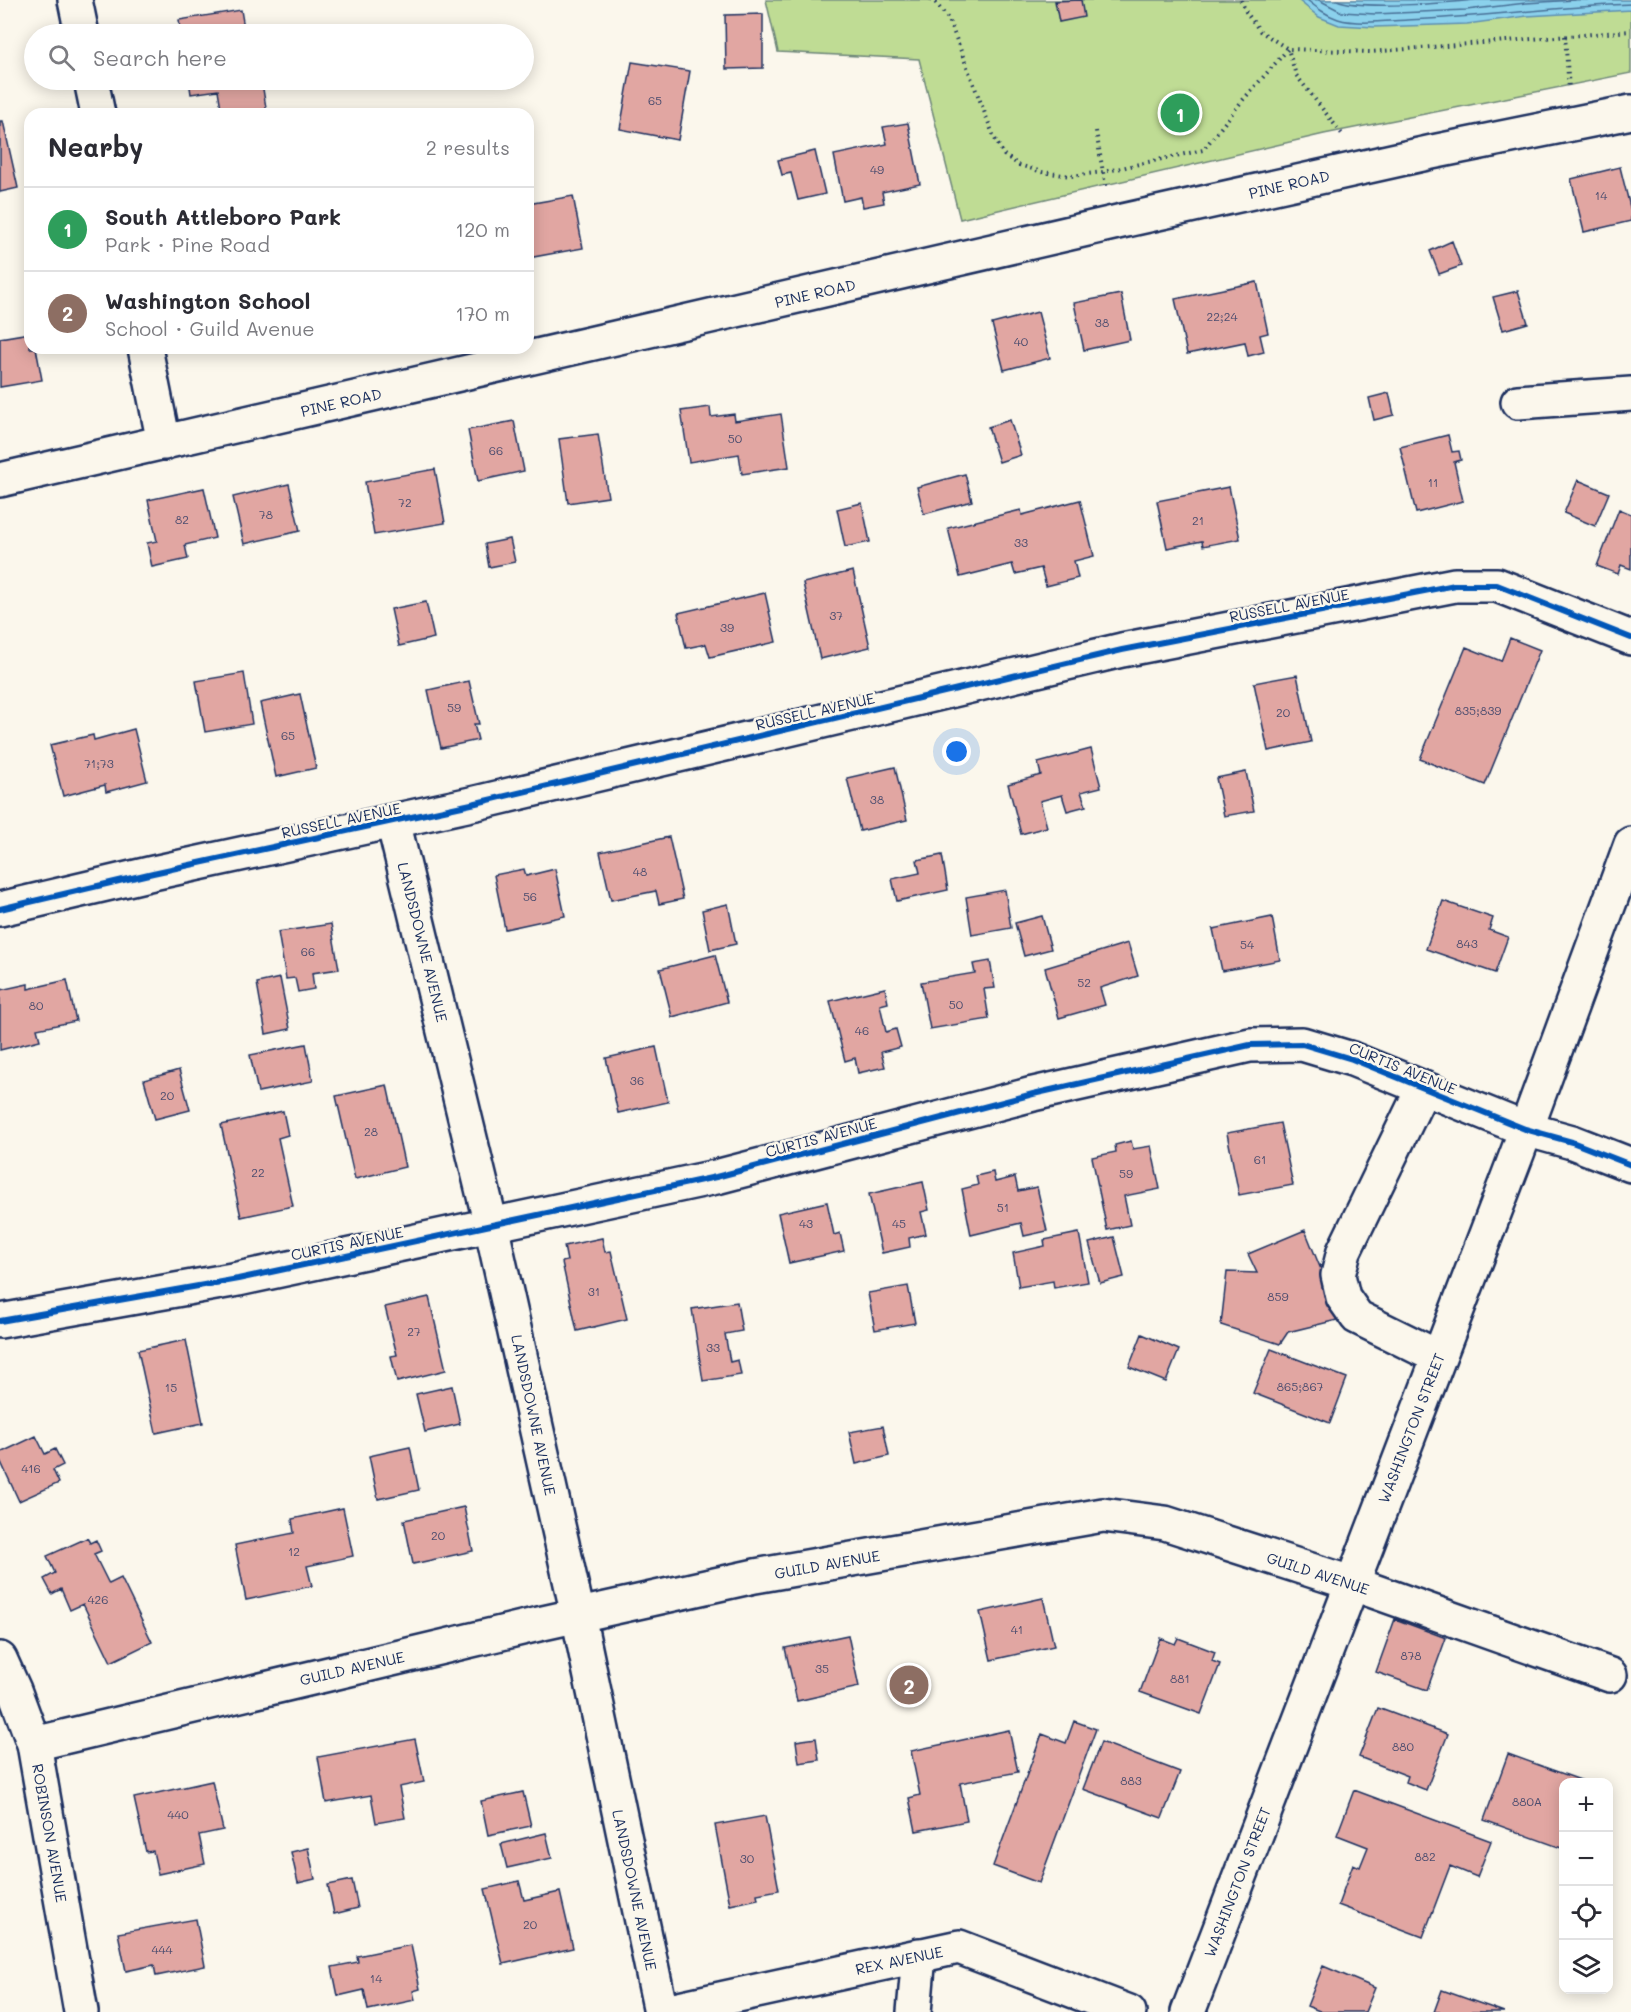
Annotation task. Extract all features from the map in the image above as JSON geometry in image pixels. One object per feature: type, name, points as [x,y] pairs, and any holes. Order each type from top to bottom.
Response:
[{"type":"street","points":[[75,0],[80,24]]},
{"type":"street","points":[[93,90],[97,108]]},
{"type":"street","name":"PINE ROAD","points":[[0,480],[1122,221],[1432,152],[1631,112]]},
{"type":"street","points":[[146,354],[164,443]]},
{"type":"street","points":[[1518,402],[1631,394]]},
{"type":"street","name":"RUSSELL AVENUE","points":[[0,909],[393,821],[1122,650],[1455,585],[1497,585],[1631,638]]},
{"type":"street","name":"LANDSDOWNE AVENUE","points":[[393,821],[492,1225],[578,1616],[660,2012]]},
{"type":"street","name":"WASHINGTON STREET","points":[[1188,2012],[1526,1129],[1631,844]]},
{"type":"street","name":"CURTIS AVENUE","points":[[0,1321],[238,1279],[716,1177],[1033,1094],[1250,1045],[1302,1044],[1352,1059],[1526,1129],[1572,1142],[1631,1165]]},
{"type":"street","points":[[1423,1088],[1344,1251],[1338,1275],[1343,1297],[1357,1317],[1438,1357]]},
{"type":"street","name":"GUILD AVENUE","points":[[34,1744],[755,1576],[1103,1515],[1165,1523],[1351,1583],[1610,1675]]},
{"type":"street","name":"ROBINSON AVENUE","points":[[0,1659],[15,1690],[34,1744],[81,2012]]},
{"type":"street","name":"REX AVENUE","points":[[660,2012],[959,1947],[1129,2012]]},
{"type":"street","points":[[914,2012],[919,1955]]},
{"type":"path","points":[[930,0],[935,2],[949,20],[994,137],[1004,155],[1019,165],[1042,172],[1071,176],[1103,172],[1203,150],[1288,49]]},
{"type":"path","points":[[1241,0],[1246,12],[1260,31],[1288,49],[1370,52],[1631,31]]},
{"type":"path","points":[[1565,36],[1569,89]]},
{"type":"path","points":[[1288,49],[1296,75],[1343,135]]},
{"type":"path","points":[[1096,131],[1103,172]]},
{"type":"green space","points":[[766,0],[1631,0],[1631,73],[1324,134],[960,219],[919,59],[778,52]]},
{"type":"water","points":[[1298,0],[1631,0],[1631,10],[1527,16],[1467,24],[1374,27],[1339,25],[1319,17]]},
{"type":"building","points":[[1081,0],[1084,17],[1059,22],[1055,1]]},
{"type":"building","points":[[241,10],[243,24],[180,24],[179,20]]},
{"type":"building","points":[[763,14],[763,68],[726,69],[725,15]]},
{"type":"building","points":[[632,62],[690,71],[678,140],[620,129]]},
{"type":"building","points":[[190,90],[218,90],[191,94]]},
{"type":"building","points":[[218,90],[263,90],[266,108],[221,108]]},
{"type":"building","points":[[0,121],[3,121],[18,188],[0,192]]},
{"type":"building","points":[[908,123],[920,184],[882,192],[884,203],[863,207],[861,197],[843,201],[834,155],[887,144],[883,127]]},
{"type":"building","points":[[815,151],[825,194],[798,200],[791,173],[782,175],[778,160]]},
{"type":"building","points":[[1620,167],[1631,211],[1631,221],[1584,232],[1571,179]]},
{"type":"building","points":[[573,196],[583,248],[534,257],[534,203]]},
{"type":"building","points":[[1452,241],[1461,266],[1439,274],[1430,251]]},
{"type":"building","points":[[1257,282],[1268,333],[1260,335],[1264,352],[1248,356],[1245,342],[1187,354],[1175,299]]},
{"type":"building","points":[[1518,291],[1528,323],[1503,330],[1493,297]]},
{"type":"building","points":[[1121,294],[1130,340],[1084,350],[1074,303]]},
{"type":"building","points":[[1038,312],[1050,358],[1004,370],[992,324]]},
{"type":"building","points":[[24,334],[24,354],[37,354],[42,380],[0,387],[0,338]]},
{"type":"building","points":[[1389,393],[1394,415],[1374,420],[1369,398]]},
{"type":"building","points":[[710,407],[711,417],[734,414],[735,421],[781,414],[789,467],[742,474],[739,454],[689,462],[681,411]]},
{"type":"building","points":[[1010,420],[1021,455],[999,462],[988,427]]},
{"type":"building","points":[[514,421],[524,471],[478,481],[468,430]]},
{"type":"building","points":[[598,434],[608,497],[568,503],[559,439]]},
{"type":"building","points":[[1448,435],[1452,452],[1459,451],[1461,460],[1454,462],[1463,501],[1416,513],[1400,447]]},
{"type":"building","points":[[435,469],[445,523],[374,535],[365,482]]},
{"type":"building","points":[[965,474],[972,501],[924,514],[917,487]]},
{"type":"building","points":[[1578,480],[1609,493],[1595,526],[1564,513]]},
{"type":"building","points":[[289,484],[300,531],[244,544],[233,497]]},
{"type":"building","points":[[1229,487],[1240,539],[1203,546],[1202,541],[1167,548],[1157,501]]},
{"type":"building","points":[[204,488],[215,538],[185,545],[188,559],[152,567],[147,543],[157,541],[148,500]]},
{"type":"building","points":[[1080,500],[1094,556],[1074,561],[1078,578],[1046,586],[1041,568],[1015,574],[1012,564],[960,577],[948,528],[1021,510],[1022,515]]},
{"type":"building","points":[[862,503],[870,542],[845,547],[837,509]]},
{"type":"building","points":[[1619,509],[1631,514],[1631,569],[1621,565],[1618,574],[1597,566]]},
{"type":"building","points":[[510,539],[515,562],[489,567],[485,544]]},
{"type":"building","points":[[853,571],[870,647],[820,659],[803,583]]},
{"type":"building","points":[[765,593],[776,642],[710,657],[706,644],[686,648],[678,613]]},
{"type":"building","points":[[426,602],[434,638],[399,646],[391,609]]},
{"type":"building","points":[[1510,638],[1540,650],[1485,785],[1420,759],[1466,647],[1501,661]]},
{"type":"building","points":[[244,673],[252,724],[205,732],[196,681]]},
{"type":"building","points":[[1297,675],[1311,742],[1268,751],[1254,683]]},
{"type":"building","points":[[469,681],[479,724],[474,724],[478,740],[441,748],[428,690]]},
{"type":"building","points":[[300,694],[316,768],[276,777],[260,703]]},
{"type":"building","points":[[134,729],[147,781],[106,792],[105,785],[63,796],[50,745],[93,735],[94,740]]},
{"type":"building","points":[[1091,749],[1101,787],[1081,792],[1086,806],[1067,811],[1062,795],[1040,801],[1047,827],[1021,834],[1008,784],[1041,775],[1038,763]]},
{"type":"building","points":[[895,767],[907,820],[860,831],[847,778]]},
{"type":"building","points":[[1246,772],[1254,811],[1224,816],[1216,778]]},
{"type":"building","points":[[669,837],[683,899],[659,904],[656,891],[611,900],[600,852]]},
{"type":"building","points":[[942,855],[948,890],[897,901],[892,879],[920,873],[917,860]]},
{"type":"building","points":[[524,869],[526,876],[555,869],[565,916],[505,929],[494,875]]},
{"type":"building","points":[[1005,890],[1011,928],[972,935],[966,897]]},
{"type":"building","points":[[1443,901],[1493,918],[1489,930],[1508,937],[1495,973],[1426,949]]},
{"type":"building","points":[[728,904],[736,944],[710,950],[702,910]]},
{"type":"building","points":[[1042,916],[1051,949],[1024,956],[1015,923]]},
{"type":"building","points":[[1272,917],[1280,960],[1222,971],[1213,929]]},
{"type":"building","points":[[331,924],[339,969],[312,973],[314,989],[298,992],[295,978],[286,979],[278,932]]},
{"type":"building","points":[[1128,943],[1138,976],[1100,988],[1105,1005],[1059,1018],[1045,968]]},
{"type":"building","points":[[715,955],[727,1002],[672,1017],[660,969]]},
{"type":"building","points":[[990,961],[995,988],[984,989],[989,1019],[930,1029],[921,982],[975,973],[973,964]]},
{"type":"building","points":[[280,978],[290,1029],[266,1034],[257,983]]},
{"type":"building","points":[[67,980],[76,1021],[37,1029],[40,1040],[0,1050],[0,990],[28,984],[28,989]]},
{"type":"building","points":[[885,988],[888,1003],[880,1005],[886,1032],[896,1029],[901,1047],[881,1052],[885,1067],[858,1073],[855,1058],[845,1061],[830,1001]]},
{"type":"building","points":[[306,1044],[313,1081],[258,1092],[250,1055]]},
{"type":"building","points":[[656,1047],[668,1102],[618,1113],[606,1058]]},
{"type":"building","points":[[179,1070],[190,1110],[155,1119],[144,1080]]},
{"type":"building","points":[[387,1085],[405,1167],[355,1179],[336,1096]]},
{"type":"building","points":[[283,1111],[288,1135],[278,1138],[293,1206],[241,1217],[221,1125]]},
{"type":"building","points":[[1280,1123],[1293,1185],[1239,1195],[1227,1133]]},
{"type":"building","points":[[1131,1141],[1133,1149],[1151,1146],[1160,1189],[1124,1196],[1130,1225],[1107,1230],[1092,1157],[1116,1152],[1115,1145]]},
{"type":"building","points":[[993,1172],[995,1182],[1015,1177],[1018,1191],[1037,1187],[1047,1231],[1024,1236],[1021,1223],[971,1235],[962,1189],[978,1185],[976,1176]]},
{"type":"building","points":[[923,1182],[929,1210],[921,1212],[926,1234],[909,1238],[910,1247],[882,1253],[869,1194]]},
{"type":"building","points":[[827,1202],[834,1235],[840,1233],[844,1251],[789,1263],[778,1213]]},
{"type":"building","points":[[1305,1230],[1341,1319],[1288,1332],[1280,1344],[1221,1325],[1227,1272],[1257,1273],[1248,1254]]},
{"type":"building","points":[[1079,1233],[1088,1282],[1054,1288],[1053,1281],[1019,1287],[1013,1253],[1045,1246],[1044,1240]]},
{"type":"building","points":[[1114,1237],[1124,1277],[1100,1283],[1089,1243]]},
{"type":"building","points":[[602,1238],[605,1252],[611,1251],[627,1319],[577,1331],[562,1262],[567,1261],[564,1246]]},
{"type":"building","points":[[908,1286],[915,1323],[875,1330],[868,1293]]},
{"type":"building","points":[[429,1297],[446,1370],[397,1382],[391,1356],[397,1355],[385,1307]]},
{"type":"building","points":[[737,1302],[742,1331],[725,1334],[730,1362],[738,1360],[741,1375],[703,1381],[692,1309]]},
{"type":"building","points":[[1142,1334],[1179,1350],[1166,1382],[1129,1367]]},
{"type":"building","points":[[186,1340],[203,1423],[156,1433],[138,1350]]},
{"type":"building","points":[[1271,1349],[1347,1378],[1330,1423],[1253,1393]]},
{"type":"building","points":[[452,1386],[460,1424],[425,1432],[416,1394]]},
{"type":"building","points":[[883,1426],[889,1456],[856,1464],[849,1432]]},
{"type":"building","points":[[36,1436],[45,1454],[55,1449],[63,1465],[53,1470],[59,1483],[19,1501],[0,1460],[0,1453]]},
{"type":"building","points":[[410,1447],[419,1490],[378,1499],[369,1456]]},
{"type":"building","points":[[464,1507],[473,1551],[413,1564],[404,1520]]},
{"type":"building","points":[[343,1508],[353,1556],[307,1566],[312,1586],[246,1600],[235,1545],[294,1533],[292,1519]]},
{"type":"building","points":[[87,1538],[90,1543],[96,1540],[101,1551],[94,1554],[109,1584],[121,1578],[152,1642],[111,1662],[83,1604],[70,1610],[61,1589],[52,1594],[44,1579],[55,1573],[47,1556]]},
{"type":"building","points":[[1043,1598],[1054,1646],[991,1660],[980,1612]]},
{"type":"building","points":[[1395,1619],[1446,1638],[1427,1690],[1376,1672]]},
{"type":"building","points":[[848,1635],[859,1687],[797,1701],[785,1648]]},
{"type":"building","points":[[1160,1638],[1175,1644],[1178,1638],[1215,1652],[1212,1661],[1220,1664],[1201,1714],[1140,1692]]},
{"type":"building","points":[[1378,1708],[1448,1734],[1426,1790],[1406,1782],[1408,1776],[1359,1757]]},
{"type":"building","points":[[1074,1721],[1096,1729],[1039,1883],[993,1866],[1042,1734],[1066,1743]]},
{"type":"building","points":[[1009,1730],[1018,1772],[960,1783],[967,1821],[916,1831],[909,1798],[920,1795],[911,1751]]},
{"type":"building","points":[[816,1738],[819,1760],[799,1763],[796,1741]]},
{"type":"building","points":[[415,1739],[424,1782],[399,1787],[405,1818],[376,1823],[371,1795],[326,1803],[318,1757]]},
{"type":"building","points":[[1101,1742],[1180,1772],[1162,1818],[1083,1789]]},
{"type":"building","points":[[1508,1754],[1575,1778],[1559,1778],[1559,1847],[1484,1820]]},
{"type":"building","points":[[212,1781],[223,1830],[199,1835],[205,1864],[158,1874],[153,1851],[146,1852],[134,1798]]},
{"type":"building","points":[[1354,1790],[1491,1841],[1477,1877],[1450,1866],[1423,1937],[1338,1905],[1353,1864],[1360,1867],[1368,1847],[1337,1835]]},
{"type":"building","points":[[523,1792],[531,1826],[488,1835],[481,1801]]},
{"type":"building","points":[[765,1816],[779,1890],[757,1894],[758,1899],[730,1905],[715,1825]]},
{"type":"building","points":[[546,1833],[552,1858],[507,1868],[501,1844]]},
{"type":"building","points":[[308,1848],[315,1879],[298,1883],[291,1852]]},
{"type":"building","points":[[352,1880],[358,1908],[334,1914],[328,1885]]},
{"type":"building","points":[[519,1881],[524,1900],[560,1892],[573,1948],[503,1964],[485,1889]]},
{"type":"building","points":[[196,1919],[205,1966],[156,1976],[154,1965],[126,1971],[118,1933]]},
{"type":"building","points":[[411,1945],[420,1989],[413,1991],[415,2000],[368,2010],[364,1990],[338,1996],[332,1967],[358,1962],[357,1956]]},
{"type":"building","points":[[1323,1966],[1375,1988],[1365,2012],[1322,2012],[1307,2006]]},
{"type":"building","points":[[1442,1990],[1504,2012],[1434,2012]]},
{"type":"cycle path","points":[[0,909],[153,873],[476,803],[1122,650],[1455,585],[1497,585],[1631,638]]},
{"type":"cycle path","points":[[0,1321],[238,1279],[716,1177],[1033,1094],[1250,1045],[1302,1044],[1352,1059],[1525,1129],[1572,1142],[1631,1165]]},
{"type":"place","name":"South Attleboro Park","points":[[1180,113]]},
{"type":"place","name":"Washington School","points":[[909,1685]]}]
